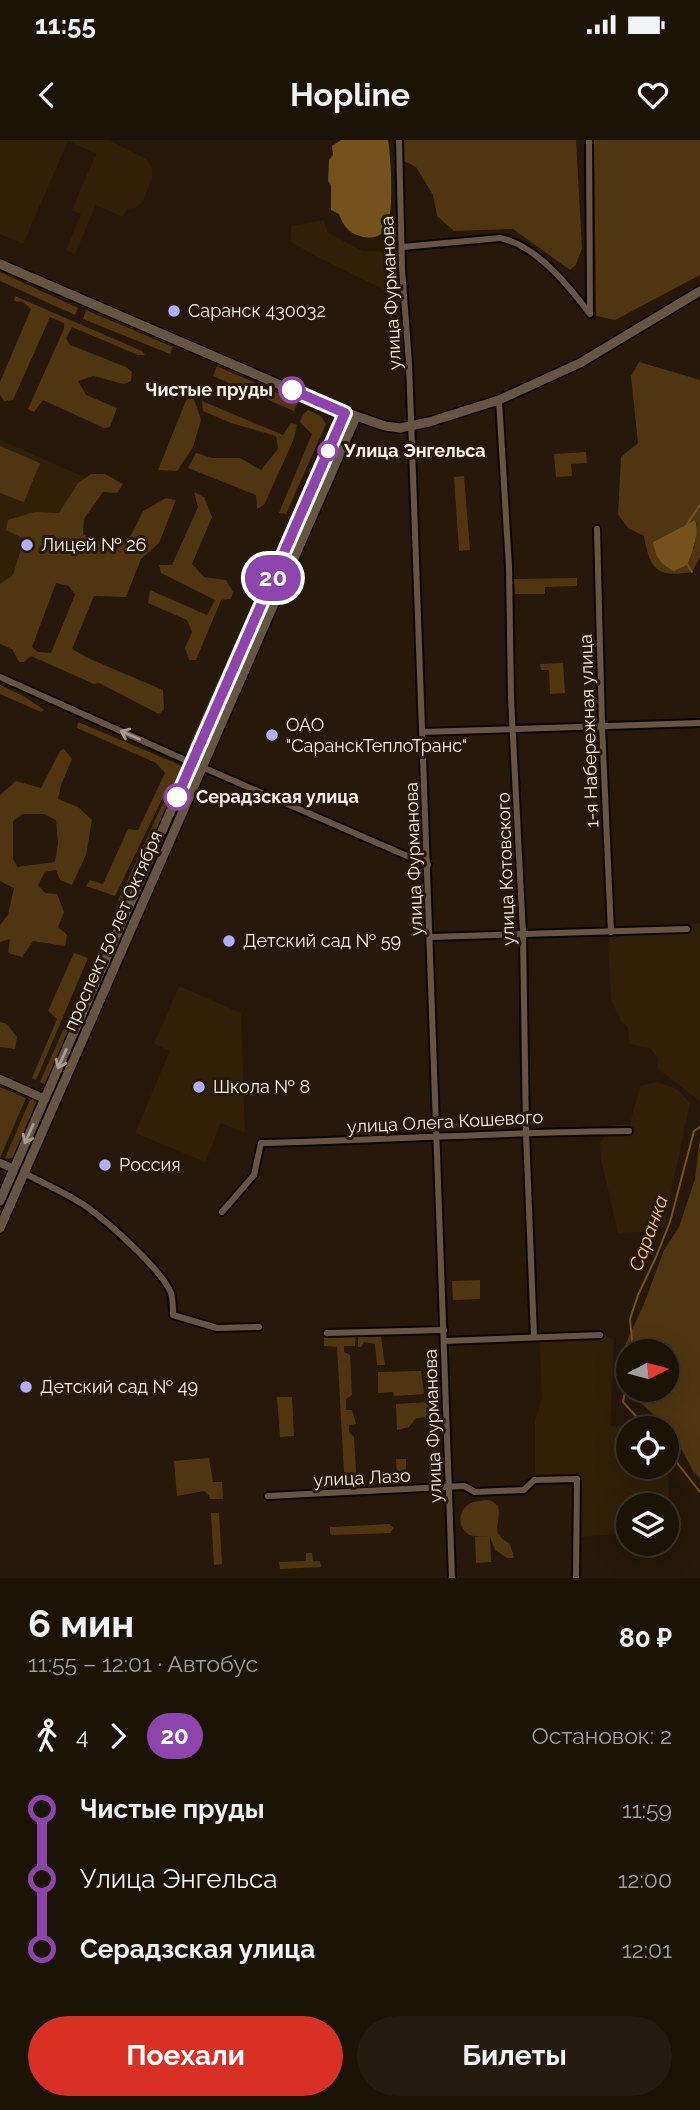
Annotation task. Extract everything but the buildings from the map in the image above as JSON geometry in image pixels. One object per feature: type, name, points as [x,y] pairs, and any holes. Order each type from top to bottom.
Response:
[{"type":"main road","points":[[0,264],[345,413],[393,428],[411,426],[499,400],[580,363],[700,291]]},
{"type":"main road","name":"проспект 50 лет Октября","points":[[0,1201],[345,413]]},
{"type":"main road","name":"проспект 50 лет Октября","points":[[0,1228],[356,417]]},
{"type":"main road","points":[[192,763],[202,767]]},
{"type":"main road","points":[[45,1099],[54,1105]]},
{"type":"main road","points":[[14,1169],[24,1173]]},
{"type":"street","name":"улица Фурманова","points":[[399,140],[431,937],[452,1578]]},
{"type":"street","points":[[402,247],[500,239],[514,241],[565,281],[590,314],[589,140]]},
{"type":"street","name":"улица Котовского","points":[[499,400],[507,525],[523,934],[526,1132],[534,1337]]},
{"type":"street","name":"1-я Набережная улица","points":[[597,529],[611,932]]},
{"type":"street","points":[[0,677],[192,763]]},
{"type":"street","points":[[422,732],[699,723]]},
{"type":"street","points":[[202,767],[428,865]]},
{"type":"street","points":[[431,937],[687,929]]},
{"type":"street","points":[[0,1080],[45,1099]]},
{"type":"street","name":"улица Олега Кошевого","points":[[222,1212],[254,1175],[261,1143],[365,1141],[526,1132],[629,1131]]},
{"type":"street","points":[[0,1163],[14,1169]]},
{"type":"street","points":[[24,1173],[86,1207],[117,1232],[165,1284],[171,1294],[173,1315],[217,1328],[259,1327]]},
{"type":"street","points":[[327,1333],[444,1330]]},
{"type":"street","points":[[444,1341],[600,1335]]},
{"type":"street","name":"улица Лазо","points":[[268,1496],[464,1486],[475,1492],[524,1490],[534,1480],[578,1479],[576,1578]]},
{"type":"shaded area","points":[[0,140],[109,140],[146,159],[152,167],[152,178],[143,201],[135,208],[127,209],[123,217],[96,205],[75,254],[66,250],[81,214],[72,210],[96,154],[68,141],[23,244],[0,234]]},
{"type":"shaded area","points":[[341,140],[388,140],[391,173],[390,215],[385,231],[376,236],[367,237],[352,233],[339,214],[331,210],[329,160],[333,155],[332,146]]},
{"type":"shaded area","points":[[403,140],[576,140],[582,248],[576,265],[570,270],[513,229],[454,231],[437,216],[433,195],[416,167],[404,161]]},
{"type":"shaded area","points":[[594,140],[700,140],[700,275],[615,320],[596,316]]},
{"type":"shaded area","points":[[324,220],[327,231],[334,236],[363,251],[387,253],[398,265],[402,295],[389,292],[291,242],[291,226]]},
{"type":"shaded area","points":[[0,272],[78,308],[75,315],[0,281]]},
{"type":"shaded area","points":[[15,296],[142,351],[145,355],[138,355],[72,327],[66,338],[70,345],[126,367],[132,372],[131,381],[124,384],[93,376],[78,381],[86,395],[117,408],[110,427],[104,428],[43,400],[34,412],[28,409],[64,329],[64,323],[50,317],[13,400],[4,401],[0,395],[0,382],[31,309],[23,302],[14,301]]},
{"type":"shaded area","points":[[86,310],[173,347],[170,354],[83,319]]},
{"type":"shaded area","points":[[639,362],[700,380],[700,557],[692,572],[671,574],[657,569],[649,557],[644,536],[628,528],[618,514],[621,457],[638,443],[631,376]],"holes":[[[695,520],[697,524],[694,549],[653,542]]]},
{"type":"shaded area","points":[[217,366],[298,402],[294,411],[213,376]]},
{"type":"shaded area","points":[[189,393],[192,393],[201,420],[193,447],[177,471],[158,470]]},
{"type":"shaded area","points":[[202,401],[283,435],[291,423],[297,425],[293,441],[264,505],[257,509],[256,495],[188,468],[196,453],[212,458],[240,458],[261,470],[278,449],[276,436],[231,423],[203,411]]},
{"type":"shaded area","points":[[308,410],[321,416],[326,424],[286,514],[279,513],[312,434],[300,422]]},
{"type":"shaded area","name":"Лицей № 26","points":[[0,440],[84,477],[21,622],[0,612]]},
{"type":"shaded area","points":[[0,446],[40,463],[24,502],[0,493]]},
{"type":"shaded area","points":[[586,452],[587,463],[571,464],[572,476],[556,477],[554,454]]},
{"type":"shaded area","points":[[91,474],[105,474],[123,484],[117,493],[103,492],[84,519],[83,534],[116,550],[131,535],[143,511],[166,498],[176,500],[159,543],[141,559],[126,597],[94,596],[72,649],[163,690],[164,709],[159,714],[99,683],[94,684],[31,656],[24,662],[19,662],[12,649],[0,644],[0,584],[13,575],[24,539],[6,530],[8,520],[35,512],[59,513],[78,483]],"holes":[[[56,583],[69,586],[75,595],[51,653],[38,652],[32,647]]]},
{"type":"shaded area","points":[[464,476],[470,550],[459,551],[454,477]]},
{"type":"shaded area","points":[[194,492],[204,497],[212,517],[192,564],[204,577],[226,580],[233,592],[231,599],[221,600],[196,660],[189,660],[185,648],[192,632],[187,620],[148,603],[150,590],[207,615],[215,600],[161,573],[159,565],[172,565],[198,507]]},
{"type":"shaded area","points":[[695,520],[696,536],[687,565],[674,571],[659,560],[653,542]]},
{"type":"shaded area","points":[[577,578],[577,586],[545,587],[545,594],[515,594],[514,579]]},
{"type":"shaded area","points":[[253,603],[258,606],[194,748],[189,746]]},
{"type":"shaded area","points":[[563,663],[565,693],[550,694],[549,670],[541,670],[540,664]]},
{"type":"shaded area","points":[[0,685],[44,710],[41,712],[0,694]]},
{"type":"shaded area","points":[[78,722],[187,768],[176,793],[165,793],[115,896],[86,886],[90,880],[103,884],[128,829],[138,830],[165,773],[156,763],[77,728]]},
{"type":"shaded area","points":[[64,749],[72,759],[58,799],[78,807],[92,820],[86,855],[72,885],[60,880],[56,870],[45,872],[38,885],[45,893],[57,894],[64,912],[58,927],[67,935],[65,946],[33,941],[22,957],[8,953],[10,939],[0,942],[0,925],[8,915],[14,888],[0,881],[0,795],[16,781],[41,788],[60,751]],"holes":[[[23,814],[44,814],[56,820],[58,843],[55,862],[17,867],[13,859],[13,821]]]},
{"type":"shaded area","points":[[163,803],[170,807],[127,904],[118,901]]},
{"type":"shaded area","points":[[700,923],[700,1101],[657,1068],[658,1058],[650,1048],[629,1044],[628,1027],[621,1021],[611,1000],[608,943],[615,927],[675,927]]},
{"type":"shaded area","points":[[100,947],[106,950],[46,1085],[40,1082]]},
{"type":"shaded area","points":[[74,953],[88,958],[36,1080],[32,1078],[57,1019],[48,1011]]},
{"type":"shaded area","name":"Школа № 8","points":[[179,986],[241,1013],[245,1133],[221,1123],[205,1162],[135,1133],[170,1051],[154,1044]]},
{"type":"shaded area","points":[[0,1022],[7,1024],[17,1037],[15,1049],[0,1047]]},
{"type":"shaded area","points":[[657,1082],[677,1089],[690,1103],[664,1226],[646,1225],[642,1232],[618,1233],[601,1159],[600,1142],[613,1125],[630,1124],[640,1086]]},
{"type":"shaded area","points":[[0,1087],[26,1098],[0,1158]]},
{"type":"shaded area","points":[[30,1100],[36,1102],[15,1157],[7,1159],[5,1158]]},
{"type":"shaded area","points":[[700,1137],[700,1478],[694,1473],[679,1444],[679,1416],[655,1416],[640,1402],[679,1402],[679,1339],[628,1339],[664,1250],[679,1227],[695,1179]]},
{"type":"shaded area","points":[[480,1280],[480,1299],[453,1300],[452,1281]]},
{"type":"shaded area","points":[[603,1330],[606,1336],[614,1340],[610,1426],[616,1426],[616,1479],[668,1479],[669,1493],[616,1493],[616,1534],[581,1537],[582,1482],[535,1485],[535,1421],[542,1397],[539,1332]]},
{"type":"shaded area","points":[[356,1335],[355,1346],[344,1346],[344,1352],[350,1355],[352,1395],[346,1399],[346,1410],[352,1410],[356,1424],[349,1425],[349,1432],[354,1437],[357,1489],[345,1489],[337,1347],[324,1346],[324,1337]]},
{"type":"shaded area","points":[[358,1337],[381,1337],[385,1365],[377,1365],[375,1344],[364,1342],[358,1347]]},
{"type":"shaded area","points":[[421,1371],[424,1394],[394,1396],[393,1392],[378,1393],[378,1372]]},
{"type":"shaded area","points":[[277,1397],[292,1397],[294,1436],[280,1437]]},
{"type":"shaded area","points":[[430,1402],[431,1417],[416,1418],[409,1427],[397,1430],[396,1404]]},
{"type":"shaded area","points":[[209,1458],[213,1482],[222,1482],[223,1499],[210,1499],[204,1491],[177,1496],[174,1461]]},
{"type":"shaded area","points":[[396,1459],[406,1459],[406,1485],[386,1487],[386,1479],[397,1476]]},
{"type":"shaded area","points":[[486,1500],[498,1506],[498,1532],[510,1544],[514,1558],[507,1558],[495,1550],[490,1537],[491,1562],[476,1563],[475,1537],[489,1536],[469,1535],[462,1526],[461,1518],[463,1510],[469,1504]]},
{"type":"shaded area","points":[[211,1513],[219,1513],[222,1564],[214,1565]]},
{"type":"shaded area","points":[[389,1524],[394,1528],[390,1533],[330,1533],[330,1527]]},
{"type":"shaded area","points":[[306,1553],[312,1553],[313,1561],[320,1561],[321,1567],[280,1569],[279,1562],[306,1561]]},
{"type":"waterway","name":"Саранка","points":[[687,524],[700,505]]},
{"type":"waterway","name":"Саранка","points":[[687,564],[692,572]]},
{"type":"waterway","name":"Саранка","points":[[632,1339],[630,1319],[670,1222],[694,1131],[700,1127]]},
{"type":"waterway","name":"Саранка","points":[[623,1402],[636,1416]]},
{"type":"waterway","name":"Саранка","points":[[679,1465],[700,1492]]},
{"type":"bus line","name":"20","points":[[177,797],[345,413],[292,390]]},
{"type":"place","name":"Саранск 430032","points":[[174,311]]},
{"type":"place","name":"Чистые пруды","points":[[292,390]]},
{"type":"place","name":"Улица Энгельса","points":[[328,451]]},
{"type":"place","name":"Лицей № 26","points":[[27,545]]},
{"type":"place","name":"ОАО \"СаранскТеплоТранс\"","points":[[272,735]]},
{"type":"place","name":"Серадзская улица","points":[[177,797]]},
{"type":"place","name":"Детский сад № 59","points":[[229,941]]},
{"type":"place","name":"Школа № 8","points":[[199,1087]]},
{"type":"place","name":"Россия","points":[[105,1165]]},
{"type":"place","name":"Детский сад № 49","points":[[26,1387]]}]
